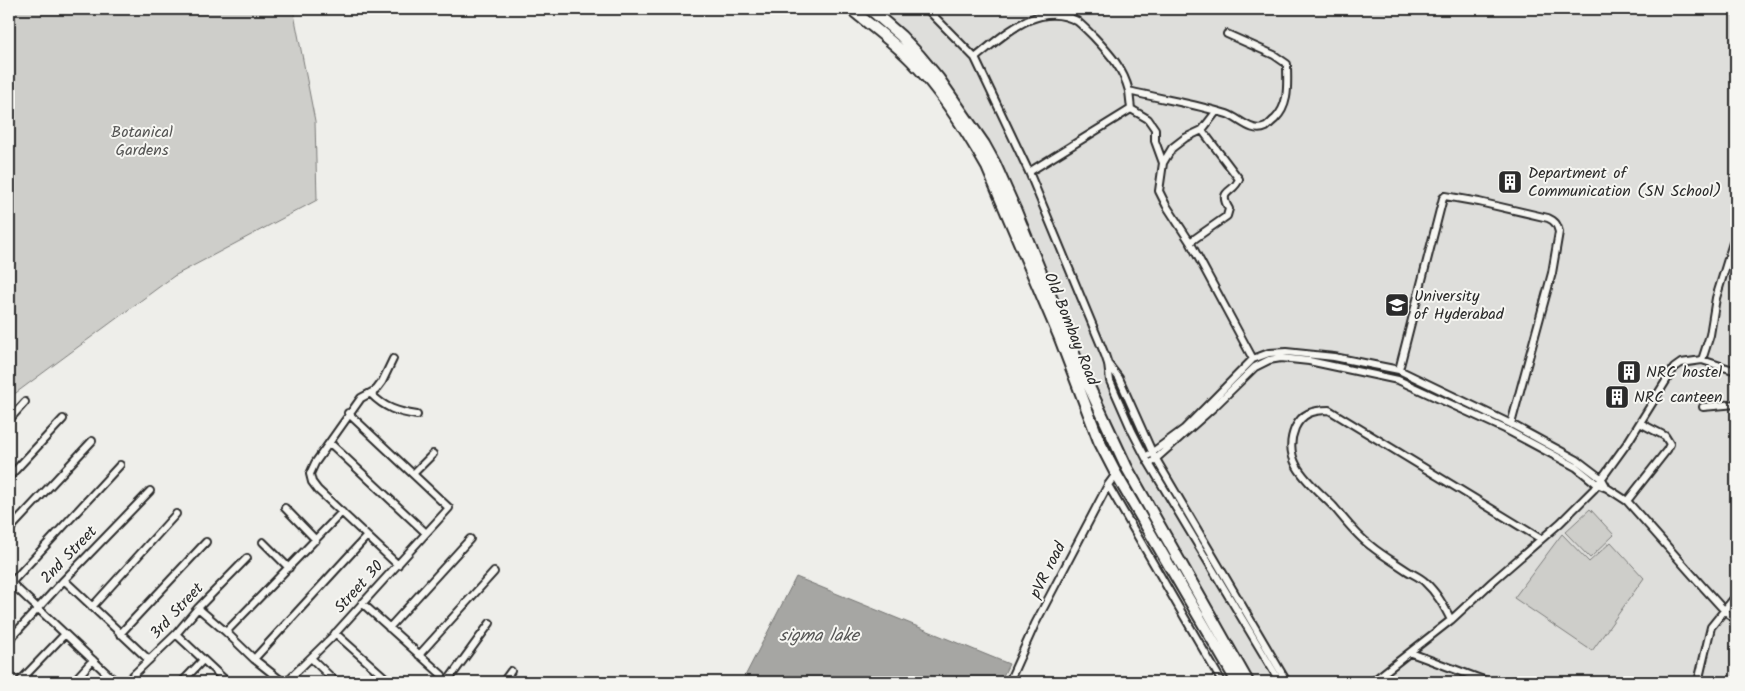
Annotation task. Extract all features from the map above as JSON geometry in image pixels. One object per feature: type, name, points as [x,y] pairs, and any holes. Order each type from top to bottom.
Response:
[{"type":"main road","name":"Old Bombay Road","points":[[851,9],[912,61],[964,127],[987,167],[1059,336],[1099,441],[1116,474],[1237,682]]},
{"type":"main road","name":"Old Bombay Road","points":[[870,9],[902,36],[919,55],[984,144],[1015,209],[1077,361],[1127,468],[1248,682]]},
{"type":"street","points":[[928,9],[975,58],[1029,172],[1067,262],[1108,364],[1110,381],[1132,431],[1280,682]]},
{"type":"street","points":[[975,58],[1021,21],[1040,12],[1058,12],[1077,21],[1112,55],[1125,76],[1131,109]]},
{"type":"street","points":[[1129,91],[1229,115],[1245,125],[1259,128],[1267,126],[1278,116],[1284,106],[1287,95],[1287,64],[1227,34]]},
{"type":"street","points":[[1029,172],[1131,109]]},
{"type":"street","points":[[1131,109],[1148,119],[1155,129],[1156,140],[1164,162]]},
{"type":"street","points":[[1216,112],[1202,130],[1185,138],[1172,148],[1164,162],[1159,191],[1190,242],[1253,359]]},
{"type":"street","points":[[1190,242],[1229,213],[1224,196],[1240,179],[1202,130]]},
{"type":"street","points":[[1399,370],[1442,198],[1445,196],[1479,202],[1554,220],[1559,232],[1552,273],[1512,424]]},
{"type":"street","points":[[1702,360],[1710,335],[1716,298],[1736,233]]},
{"type":"street","points":[[1150,464],[1154,457],[1253,359],[1269,353],[1286,352],[1334,357],[1399,370],[1512,424],[1577,460],[1607,488],[1627,501],[1724,610],[1736,620]]},
{"type":"street","points":[[1146,457],[1154,457],[1255,367],[1269,360],[1281,358],[1308,361],[1398,380],[1505,428],[1600,482]]},
{"type":"street","points":[[393,359],[382,382],[371,394],[361,398],[348,413],[330,443],[314,463],[310,474],[312,482],[318,490],[398,565]]},
{"type":"street","points":[[1372,682],[1451,620],[1492,581],[1560,523],[1600,482],[1628,442],[1674,368],[1681,363],[1702,360],[1736,371]]},
{"type":"street","points":[[1108,364],[1119,378],[1154,457],[1287,682]]},
{"type":"street","points":[[371,394],[379,402],[392,410],[417,415]]},
{"type":"street","points":[[9,420],[25,402]]},
{"type":"street","points":[[1703,407],[1736,404]]},
{"type":"street","points":[[1451,620],[1436,593],[1424,581],[1370,545],[1350,528],[1334,508],[1301,474],[1291,454],[1293,434],[1299,419],[1316,410],[1329,410],[1542,539]]},
{"type":"street","points":[[348,413],[414,474],[433,454]]},
{"type":"street","points":[[9,477],[63,419]]},
{"type":"street","points":[[1627,501],[1670,444],[1665,436],[1640,423]]},
{"type":"street","points":[[9,530],[92,441]]},
{"type":"street","points":[[330,443],[426,533]]},
{"type":"street","points":[[116,682],[10,582],[120,465]]},
{"type":"street","name":"Street 30","points":[[284,682],[336,633],[448,508],[414,474]]},
{"type":"street","name":"pVR road","points":[[1010,682],[1035,624],[1108,485],[1116,474]]},
{"type":"street","points":[[1108,485],[1222,682]]},
{"type":"street","name":"2nd Street","points":[[10,636],[150,491]]},
{"type":"street","points":[[285,508],[316,540]]},
{"type":"street","points":[[226,632],[342,512]]},
{"type":"street","points":[[92,607],[176,514]]},
{"type":"street","points":[[254,659],[367,536]]},
{"type":"street","points":[[389,628],[470,539]]},
{"type":"street","points":[[120,634],[206,542]]},
{"type":"street","points":[[263,542],[289,568]]},
{"type":"street","name":"3rd Street","points":[[126,682],[176,634],[198,608],[247,558]]},
{"type":"street","points":[[419,655],[494,572]]},
{"type":"street","points":[[64,580],[148,660]]},
{"type":"street","points":[[1698,682],[1711,627],[1736,596]]},
{"type":"street","points":[[362,604],[442,675]]},
{"type":"street","points":[[198,608],[254,659],[284,682]]},
{"type":"street","points":[[447,682],[490,623]]},
{"type":"street","points":[[336,633],[390,682]]},
{"type":"street","points":[[19,682],[64,634]]},
{"type":"street","points":[[176,634],[227,682]]},
{"type":"street","points":[[1411,653],[1489,682]]},
{"type":"street","points":[[311,658],[336,682]]},
{"type":"street","points":[[73,682],[93,660]]},
{"type":"street","points":[[182,682],[203,660]]},
{"type":"street","points":[[503,682],[512,671]]},
{"type":"shaded area","name":"University of Hyderabad","points":[[877,9],[1736,9],[1736,682],[1254,682],[1121,446],[995,164],[901,36]]},
{"type":"green space","name":"Botanical Gardens","points":[[9,9],[293,9],[315,121],[317,200],[174,276],[9,398]]},
{"type":"green space","points":[[1590,509],[1614,535],[1590,558],[1565,532]]},
{"type":"green space","points":[[1562,534],[1589,562],[1611,542],[1644,578],[1592,651],[1514,598]]},
{"type":"water","name":"sigma lake","points":[[796,577],[1009,664],[1000,682],[742,682]]},
{"type":"place","name":"Department of Communication (SN School)","points":[[1510,182]]},
{"type":"place","name":"University of Hyderabad","points":[[1397,305]]},
{"type":"place","name":"NRC hostel","points":[[1629,372]]},
{"type":"place","name":"NRC canteen","points":[[1617,397]]}]
